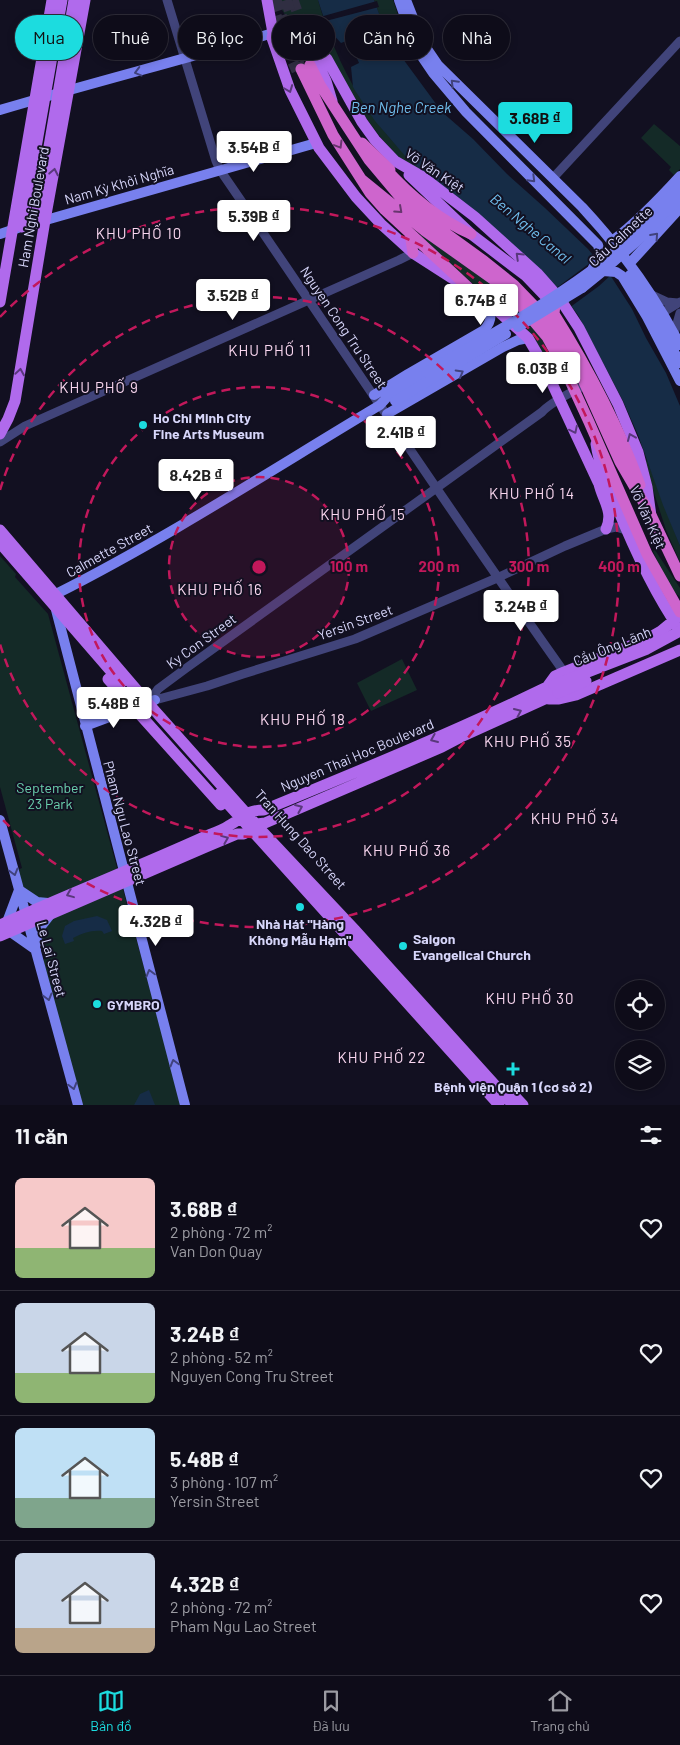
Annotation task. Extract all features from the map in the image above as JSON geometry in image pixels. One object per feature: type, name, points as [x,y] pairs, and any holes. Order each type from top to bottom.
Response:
[{"type":"highway","points":[[470,289],[377,202],[346,158],[320,110],[306,67],[320,85],[354,138],[410,186],[450,225],[471,234]]},
{"type":"highway","name":"Võ Văn Kiệt","points":[[354,138],[400,198],[514,285],[556,333],[586,385],[620,462],[652,517],[680,576]]},
{"type":"highway","name":"Võ Văn Kiệt","points":[[361,178],[419,226],[494,280],[520,305],[547,337],[575,391],[647,554],[679,618]]},
{"type":"highway","points":[[410,234],[413,252]]},
{"type":"highway","points":[[551,302],[554,314],[591,375],[637,477],[652,517]]},
{"type":"main road","name":"Ham Nghi Boulevard","points":[[0,434],[15,401],[58,93],[74,0]]},
{"type":"main road","points":[[56,3],[74,0]]},
{"type":"main road","name":"Ham Nghi Boulevard","points":[[40,222],[70,89],[85,0]]},
{"type":"main road","points":[[267,0],[273,15]]},
{"type":"main road","points":[[404,1],[416,48],[433,73],[485,132],[598,245],[600,254],[592,270]]},
{"type":"main road","points":[[404,1],[423,43],[438,65],[582,207],[630,264],[652,295],[680,362]]},
{"type":"main road","name":"Ham Nghi Boulevard","points":[[0,302],[17,228],[56,3]]},
{"type":"main road","points":[[0,110],[70,89],[181,60]]},
{"type":"main road","points":[[285,60],[290,90],[316,143],[331,166],[365,208],[413,252],[483,298],[528,338],[543,364],[598,482],[601,495],[610,514],[606,529]]},
{"type":"main road","name":"Võ Văn Kiệt","points":[[327,60],[362,122],[395,162],[423,178],[475,217],[537,273],[560,299],[579,328],[621,412],[638,452],[652,517]]},
{"type":"main road","name":"Ham Nghi Boulevard","points":[[17,228],[27,196],[40,98]]},
{"type":"main road","points":[[466,112],[481,118],[559,192],[624,266],[680,345]]},
{"type":"main road","name":"Nam Kỳ Khởi Nghĩa","points":[[17,228],[316,143]]},
{"type":"main road","points":[[395,162],[410,186]]},
{"type":"main road","points":[[612,241],[623,233],[680,176]]},
{"type":"main road","name":"Cầu Calmette","points":[[551,302],[621,245],[680,186]]},
{"type":"main road","name":"Cầu Calmette","points":[[380,405],[551,302],[582,288],[636,242],[680,197]]},
{"type":"main road","points":[[630,264],[680,208]]},
{"type":"main road","points":[[0,234],[17,228]]},
{"type":"main road","points":[[471,234],[526,276],[551,302]]},
{"type":"main road","points":[[603,271],[616,272],[626,281],[680,381]]},
{"type":"main road","points":[[374,395],[480,333],[488,326],[492,316],[483,298]]},
{"type":"main road","points":[[480,333],[493,354]]},
{"type":"main road","points":[[387,414],[518,340],[528,338]]},
{"type":"main road","name":"Calmette Street","points":[[56,594],[157,538],[380,405]]},
{"type":"main road","name":"Võ Văn Kiệt","points":[[594,432],[599,460],[626,530],[662,604],[679,618]]},
{"type":"main road","name":"Võ Văn Kiệt","points":[[598,482],[613,496]]},
{"type":"main road","name":"Tran Hung Dao Street","points":[[0,530],[223,792],[238,817],[294,859],[325,893],[359,942],[370,966],[428,1006],[445,1037],[452,1058],[481,1089],[499,1100],[513,1105]]},
{"type":"main road","name":"Tran Hung Dao Street","points":[[0,543],[87,644],[93,662],[146,703]]},
{"type":"main road","points":[[661,631],[664,624],[662,604]]},
{"type":"main road","name":"Pham Ngu Lao Street","points":[[54,606],[186,1105]]},
{"type":"main road","name":"Nguyen Thai Hoc Boulevard","points":[[679,618],[647,638],[556,676],[552,691],[558,700],[576,695],[680,650]]},
{"type":"main road","name":"Cầu Ông Lãnh","points":[[552,691],[647,650],[679,618]]},
{"type":"main road","points":[[62,634],[74,628]]},
{"type":"main road","points":[[647,638],[657,660]]},
{"type":"main road","name":"Cầu Ông Lãnh","points":[[552,691],[658,651],[680,640]]},
{"type":"main road","name":"Nguyen Thai Hoc Boulevard","points":[[125,877],[254,828],[479,720],[552,691]]},
{"type":"main road","name":"Yersin Street","points":[[85,726],[146,703]]},
{"type":"main road","name":"Nguyen Thai Hoc Boulevard","points":[[125,877],[238,817],[264,810],[357,777]]},
{"type":"main road","name":"Tran Hung Dao Street","points":[[223,792],[238,817],[254,828]]},
{"type":"main road","name":"Le Lai Street","points":[[0,820],[78,1105]]},
{"type":"main road","name":"Tran Hung Dao Street","points":[[254,828],[251,838],[319,910],[392,966],[404,991],[445,1037],[474,1057],[499,1100],[523,1105]]},
{"type":"main road","points":[[4,929],[125,877]]},
{"type":"main road","points":[[4,929],[19,890],[50,908]]},
{"type":"main road","points":[[4,929],[36,950],[39,929],[50,908]]},
{"type":"street","name":"Nguyen Cong Tru Street","points":[[167,0],[178,36]]},
{"type":"street","points":[[553,178],[680,41]]},
{"type":"street","name":"Nguyen Cong Tru Street","points":[[185,60],[220,170],[497,578],[564,672]]},
{"type":"street","points":[[0,442],[25,426],[399,260],[413,252]]},
{"type":"street","points":[[652,295],[667,302],[680,304]]},
{"type":"street","points":[[661,317],[680,304]]},
{"type":"street","points":[[674,334],[680,312]]},
{"type":"street","name":"Ky Con Street","points":[[146,703],[158,689],[185,669],[542,412],[551,409],[559,400],[586,385]]},
{"type":"street","points":[[8,419],[15,424],[25,426]]},
{"type":"street","name":"Yersin Street","points":[[146,703],[208,686],[355,639],[606,529],[616,527],[626,530]]},
{"type":"green space","points":[[276,0],[318,0],[323,15],[285,15]]},
{"type":"green space","points":[[374,0],[393,0],[398,15],[379,15]]},
{"type":"green space","points":[[335,50],[359,96],[373,117],[407,156],[427,174],[398,157],[357,106],[332,60],[335,60]]},
{"type":"green space","points":[[654,124],[680,146],[680,169],[674,175],[669,170],[671,167],[641,138]]},
{"type":"green space","points":[[422,234],[495,287],[527,318],[551,356],[557,385],[530,333],[508,312],[448,263],[419,236]]},
{"type":"green space","points":[[647,460],[680,546],[680,562],[666,530],[644,462]]},
{"type":"green space","points":[[655,550],[680,588],[680,597],[664,576],[653,551]]},
{"type":"green space","name":"September 23 Park","points":[[0,556],[16,574],[15,577],[48,614],[117,868],[117,870],[44,901],[24,891],[17,870],[22,868],[0,787]]},
{"type":"green space","points":[[402,659],[417,690],[371,711],[357,683]]},
{"type":"green space","points":[[122,886],[181,1105],[82,1105],[43,963],[45,956],[40,939],[46,922]]},
{"type":"water","name":"Ben Nghe Creek","points":[[318,0],[374,0],[380,15],[345,15],[345,42],[341,43],[335,37],[335,15],[323,15]]},
{"type":"water","name":"Ben Nghe Creek","points":[[358,60],[404,60],[442,112],[473,139],[507,174],[588,249],[612,278],[632,309],[666,373],[680,406],[680,546],[638,435],[623,401],[578,315],[557,287],[406,157],[375,121],[353,87],[351,67],[359,63]]},
{"type":"water","points":[[97,916],[107,920],[112,931],[104,934],[102,931],[87,932],[73,938],[74,941],[65,944],[62,936],[65,926],[74,921]]},
{"type":"water","points":[[149,1090],[155,1105],[134,1105],[140,1094]]},
{"type":"pier","points":[[377,1],[379,7],[335,19],[335,15],[327,15]]},
{"type":"pier","points":[[594,260],[612,274],[569,308],[555,289]]},
{"type":"tunnel","points":[[271,0],[287,49],[297,71]]},
{"type":"tunnel","points":[[276,0],[301,69]]},
{"type":"tunnel","points":[[286,0],[310,65]]},
{"type":"tunnel","points":[[293,0],[317,62]]},
{"type":"place","name":"Ho Chi Minh City Fine Arts Museum","points":[[143,425]]},
{"type":"place","name":"Nhà Hát \"Hàng Không Mẫu Hạm\"","points":[[300,907]]},
{"type":"place","name":"Saigon Evangelical Church","points":[[403,946]]},
{"type":"place","name":"GYMBRO","points":[[97,1004]]},
{"type":"place","name":"Bệnh viện Quận 1 (cơ sở 2)","points":[[513,1069]]},
{"type":"district","name":"KHU PHỐ 10","points":[[139,233]]},
{"type":"district","name":"KHU PHỐ 11","points":[[270,350]]},
{"type":"district","name":"KHU PHỐ 9","points":[[99,387]]},
{"type":"district","name":"KHU PHỐ 14","points":[[532,493]]},
{"type":"district","name":"KHU PHỐ 15","points":[[363,514]]},
{"type":"district","name":"KHU PHỐ 16","points":[[220,589]]},
{"type":"district","name":"KHU PHỐ 18","points":[[303,719]]},
{"type":"district","name":"KHU PHỐ 35","points":[[528,741]]},
{"type":"district","name":"KHU PHỐ 34","points":[[575,818]]},
{"type":"district","name":"KHU PHỐ 36","points":[[407,850]]},
{"type":"district","name":"KHU PHỐ 30","points":[[530,998]]},
{"type":"district","name":"KHU PHỐ 22","points":[[382,1057]]},
{"type":"water label","name":"Ben Nghe Canal","points":[[531,228]]}]
